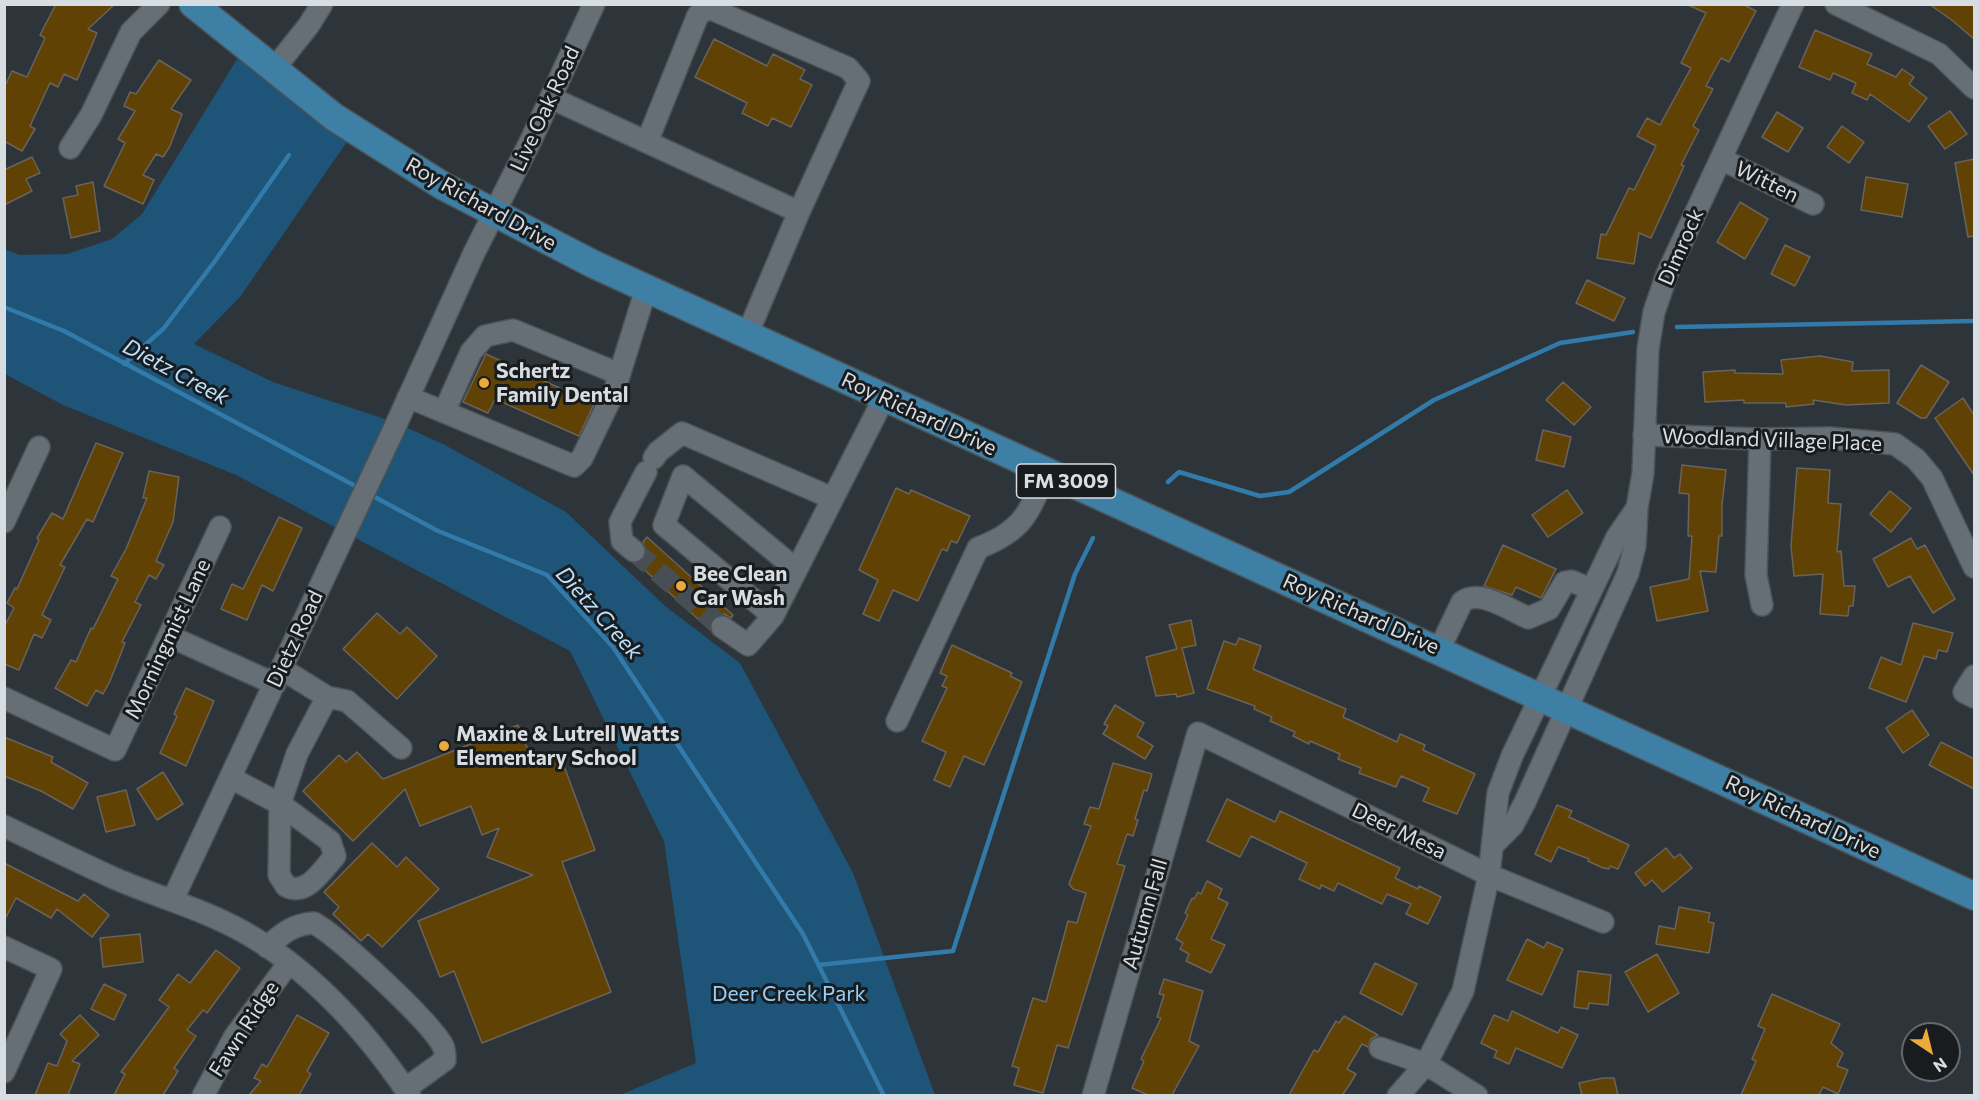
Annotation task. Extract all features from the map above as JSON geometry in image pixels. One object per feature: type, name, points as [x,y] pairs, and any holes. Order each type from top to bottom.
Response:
[{"type":"main road","name":"Roy Richard Drive","points":[[193,4],[334,117],[443,186],[646,289],[1540,695],[1974,896]]},
{"type":"street","points":[[70,148],[91,115],[131,32],[159,4]]},
{"type":"street","name":"Live Oak Road","points":[[496,213],[594,4]]},
{"type":"street","name":"Dimrock","points":[[1493,845],[1513,825],[1525,802],[1628,573],[1635,546],[1637,508],[1643,473],[1644,381],[1654,312],[1667,274],[1793,4]]},
{"type":"street","points":[[1836,4],[1939,54],[1974,88]]},
{"type":"street","points":[[274,69],[309,26],[322,5]]},
{"type":"street","points":[[647,142],[698,15],[710,8],[848,68],[859,81],[799,212],[747,335]]},
{"type":"street","points":[[551,98],[799,212]]},
{"type":"street","name":"Witten","points":[[1721,159],[1813,204]]},
{"type":"street","name":"Dietz Road","points":[[173,899],[394,429],[474,253],[496,213]]},
{"type":"street","points":[[408,398],[574,466],[582,458],[614,392],[646,289]]},
{"type":"street","points":[[444,412],[471,352],[485,336],[513,330],[619,374]]},
{"type":"street","points":[[722,627],[748,645],[773,616],[884,398]]},
{"type":"street","points":[[634,550],[622,540],[620,522],[657,452],[682,433],[832,498]]},
{"type":"street","name":"Woodland Village Place","points":[[1644,435],[1760,439],[1830,438],[1895,444],[1916,459],[1932,478],[1974,567]]},
{"type":"street","points":[[1760,439],[1756,575],[1762,605]]},
{"type":"street","points":[[4,522],[39,447]]},
{"type":"street","points":[[897,721],[978,548],[997,541],[1028,516],[1046,472]]},
{"type":"street","points":[[773,616],[664,525],[683,476],[796,569]]},
{"type":"street","name":"Dimrock","points":[[1398,1095],[1426,1064],[1463,991],[1489,875],[1498,793],[1540,695],[1591,589],[1617,537],[1637,508]]},
{"type":"street","name":"Morningmist Lane","points":[[4,698],[115,750],[220,527]]},
{"type":"street","points":[[1439,650],[1462,602],[1468,597],[1477,596],[1528,618],[1549,609],[1565,582],[1571,581],[1591,589]]},
{"type":"street","points":[[169,636],[327,697],[347,701],[400,748]]},
{"type":"street","points":[[1974,676],[1964,692],[1974,697]]},
{"type":"street","points":[[231,778],[280,804],[297,754],[327,697]]},
{"type":"street","name":"Deer Mesa","points":[[1198,732],[1489,875],[1603,922]]},
{"type":"street","name":"Autumn Fall","points":[[1093,1095],[1198,732]]},
{"type":"street","points":[[4,826],[116,879],[202,911],[267,947],[330,998],[361,1032],[408,1092],[446,1060],[444,1048],[436,1035],[376,975],[314,923],[302,923],[288,929],[267,947]]},
{"type":"street","points":[[4,947],[51,969],[4,1072]]},
{"type":"street","name":"Fawn Ridge","points":[[203,1095],[235,1036],[288,964]]},
{"type":"street","points":[[1380,1048],[1426,1064],[1477,1095]]},
{"type":"green space","name":"Deer Creek Park","points":[[245,46],[355,130],[240,297],[194,344],[273,382],[397,423],[445,445],[566,512],[665,606],[740,663],[853,873],[935,1095],[620,1095],[696,1063],[664,841],[570,651],[236,475],[63,405],[5,374],[4,249],[20,255],[67,254],[112,239],[142,214]]},
{"type":"building","points":[[56,4],[115,4],[88,29],[97,33],[77,80],[64,74],[58,87],[50,83],[30,126],[35,129],[22,151],[4,141],[4,88],[12,71],[27,77],[45,38],[40,35]]},
{"type":"building","points":[[1686,4],[1742,4],[1756,11],[1729,62],[1721,58],[1706,86],[1713,89],[1693,126],[1699,130],[1681,165],[1684,166],[1651,238],[1639,233],[1634,264],[1597,258],[1601,234],[1606,235],[1629,188],[1634,190],[1656,146],[1637,136],[1647,118],[1660,125],[1691,68],[1681,63],[1706,13]]},
{"type":"building","points":[[1929,4],[1974,4],[1974,39],[1953,21]]},
{"type":"building","points":[[1815,30],[1872,54],[1867,64],[1896,77],[1902,69],[1914,77],[1909,84],[1927,98],[1909,122],[1870,94],[1867,100],[1852,93],[1856,83],[1833,73],[1830,80],[1799,67]]},
{"type":"building","points":[[714,39],[767,66],[773,54],[805,70],[800,79],[812,85],[791,127],[772,118],[768,126],[742,113],[747,103],[695,77]]},
{"type":"building","points":[[159,60],[191,80],[171,109],[182,114],[170,146],[163,157],[156,154],[143,175],[154,180],[143,204],[104,186],[125,143],[118,139],[135,111],[124,106],[130,92],[136,94]]},
{"type":"building","points":[[1950,111],[1967,134],[1945,149],[1928,126]]},
{"type":"building","points":[[1777,112],[1803,128],[1788,152],[1762,137]]},
{"type":"building","points":[[1842,126],[1864,142],[1849,163],[1827,147]]},
{"type":"building","points":[[32,157],[40,173],[26,179],[32,191],[4,205],[4,170]]},
{"type":"building","points":[[1974,159],[1974,236],[1968,237],[1955,163]]},
{"type":"building","points":[[1866,177],[1908,184],[1902,217],[1861,210]]},
{"type":"building","points":[[93,182],[100,231],[71,238],[63,198],[78,195],[76,186]]},
{"type":"building","points":[[1740,202],[1768,219],[1745,259],[1717,242]]},
{"type":"building","points":[[1785,245],[1810,257],[1795,286],[1771,274]]},
{"type":"building","points":[[1587,280],[1625,298],[1614,321],[1576,303]]},
{"type":"building","points":[[486,354],[594,404],[579,436],[495,399],[488,413],[463,402]]},
{"type":"building","points":[[1820,356],[1853,362],[1852,371],[1889,370],[1889,403],[1846,405],[1813,400],[1814,404],[1786,407],[1786,403],[1744,403],[1744,400],[1705,402],[1703,372],[1735,370],[1735,373],[1783,374],[1781,360]]},
{"type":"building","points":[[1921,365],[1949,382],[1926,418],[1921,418],[1897,403]]},
{"type":"building","points":[[1563,382],[1591,407],[1574,425],[1546,400]]},
{"type":"building","points":[[1963,398],[1974,415],[1974,475],[1935,418]]},
{"type":"building","points":[[1543,430],[1571,437],[1564,467],[1536,460]]},
{"type":"building","points":[[96,443],[123,453],[93,522],[87,519],[60,565],[65,567],[42,615],[51,620],[42,638],[34,634],[19,670],[4,664],[4,627],[14,608],[7,603],[15,588],[17,589],[39,540],[37,538],[52,513],[63,519]]},
{"type":"building","points":[[1682,465],[1726,470],[1722,505],[1722,536],[1719,536],[1716,572],[1700,571],[1708,611],[1657,621],[1650,587],[1689,579],[1692,536],[1688,536],[1689,494],[1679,493]]},
{"type":"building","points":[[1797,468],[1830,470],[1828,503],[1841,504],[1837,552],[1841,551],[1844,586],[1855,586],[1853,606],[1849,606],[1848,616],[1820,614],[1823,574],[1794,576],[1791,546]]},
{"type":"building","points":[[149,471],[179,477],[173,522],[156,561],[164,565],[156,579],[149,575],[135,602],[141,605],[122,642],[125,643],[110,681],[103,694],[96,690],[87,706],[55,688],[71,660],[76,662],[91,628],[93,629],[118,579],[111,576],[126,549],[147,498],[143,498]]},
{"type":"building","points":[[896,488],[909,494],[911,490],[970,516],[957,543],[951,541],[947,551],[942,549],[918,601],[893,590],[879,621],[863,614],[878,580],[859,570]]},
{"type":"building","points":[[1567,490],[1583,513],[1548,537],[1532,515]]},
{"type":"building","points":[[1890,491],[1911,508],[1891,532],[1870,514]]},
{"type":"building","points":[[279,517],[302,528],[273,591],[262,585],[247,620],[221,609],[232,584],[243,589]]},
{"type":"building","name":"Bee Clean Car Wash","points":[[647,537],[733,615],[731,618],[724,614],[716,616],[711,620],[710,630],[637,563],[646,554],[643,542]]},
{"type":"building","points":[[1911,538],[1917,549],[1925,545],[1955,599],[1933,613],[1910,576],[1888,587],[1873,559]]},
{"type":"building","points":[[1503,545],[1556,569],[1541,598],[1516,587],[1512,595],[1484,586]]},
{"type":"building","name":"Maxine & Lutrell Watts Elementary School","points":[[377,613],[400,634],[407,627],[437,656],[397,699],[343,649]]},
{"type":"building","points":[[1191,620],[1196,645],[1182,648],[1194,693],[1177,697],[1176,694],[1156,696],[1146,657],[1177,649],[1169,625]]},
{"type":"building","points":[[1913,623],[1953,633],[1947,652],[1938,650],[1936,659],[1924,656],[1906,702],[1869,688],[1881,657],[1901,665]]},
{"type":"building","points":[[1239,638],[1261,646],[1253,669],[1346,709],[1343,717],[1397,742],[1400,734],[1425,745],[1423,750],[1475,774],[1457,814],[1423,801],[1429,788],[1401,776],[1396,787],[1359,773],[1361,768],[1338,759],[1340,754],[1293,736],[1295,732],[1270,721],[1272,717],[1254,709],[1255,706],[1207,689],[1224,641],[1236,645]]},
{"type":"building","points":[[952,645],[1012,673],[1010,676],[1022,682],[984,765],[964,756],[950,787],[934,780],[946,752],[922,741],[947,688],[942,686],[947,676],[940,673]]},
{"type":"building","points":[[186,688],[214,701],[186,766],[160,753],[177,716],[174,714]]},
{"type":"building","points":[[1115,705],[1144,723],[1137,736],[1153,746],[1145,759],[1103,734],[1108,726],[1104,724]]},
{"type":"building","points":[[1912,710],[1929,735],[1903,753],[1886,728]]},
{"type":"building","points":[[518,725],[534,765],[560,755],[595,850],[562,862],[611,992],[482,1043],[454,971],[440,977],[418,921],[533,875],[487,857],[499,828],[482,835],[471,806],[420,826],[405,789],[353,841],[303,791],[339,755],[346,762],[357,752],[383,779]]},
{"type":"building","points":[[4,737],[53,757],[51,762],[88,783],[73,809],[41,791],[4,776]]},
{"type":"building","points":[[1941,742],[1974,759],[1974,789],[1929,765]]},
{"type":"building","points":[[1113,763],[1152,774],[1147,791],[1144,790],[1135,819],[1138,820],[1133,836],[1127,834],[1117,864],[1125,866],[1068,1048],[1057,1045],[1043,1093],[1014,1085],[1019,1068],[1012,1066],[1033,998],[1046,1002],[1068,921],[1077,923],[1086,893],[1073,889],[1069,884],[1091,826],[1084,824],[1090,807],[1099,809]]},
{"type":"building","points":[[163,772],[183,804],[157,820],[137,789]]},
{"type":"building","points":[[126,790],[135,825],[106,832],[97,797]]},
{"type":"building","points":[[1227,799],[1275,822],[1280,811],[1400,868],[1395,878],[1441,897],[1428,924],[1406,914],[1411,904],[1387,894],[1382,904],[1338,883],[1334,891],[1321,885],[1320,889],[1299,879],[1307,863],[1251,836],[1240,857],[1207,841]]},
{"type":"building","points":[[1557,805],[1572,811],[1569,817],[1629,845],[1618,869],[1610,866],[1609,869],[1603,868],[1588,861],[1589,859],[1558,847],[1551,862],[1535,854]]},
{"type":"building","points":[[372,843],[397,867],[406,857],[439,889],[382,947],[368,934],[361,941],[333,914],[339,907],[324,892]]},
{"type":"building","points":[[1666,848],[1674,858],[1680,854],[1692,868],[1663,892],[1652,880],[1645,886],[1635,873]]},
{"type":"building","points":[[4,863],[78,901],[84,894],[109,915],[92,937],[57,909],[51,918],[16,898],[4,921]]},
{"type":"building","points":[[1207,881],[1222,889],[1218,898],[1228,903],[1211,939],[1225,945],[1211,973],[1186,961],[1189,954],[1180,949],[1183,943],[1176,939],[1188,915],[1185,913],[1192,898],[1194,899],[1198,892],[1201,894]]},
{"type":"building","points":[[1679,907],[1710,913],[1708,922],[1714,923],[1709,953],[1656,944],[1659,926],[1675,929]]},
{"type":"building","points":[[140,934],[143,962],[103,967],[100,938]]},
{"type":"building","points":[[1527,939],[1544,948],[1547,942],[1563,949],[1542,995],[1507,980]]},
{"type":"building","points":[[216,950],[240,968],[207,1013],[203,1010],[187,1030],[196,1036],[174,1068],[178,1071],[163,1095],[114,1095],[125,1074],[121,1072],[169,1007],[159,1000],[178,974],[190,983]]},
{"type":"building","points":[[1657,954],[1679,993],[1648,1012],[1625,972]]},
{"type":"building","points":[[1375,963],[1417,984],[1402,1015],[1360,993]]},
{"type":"building","points":[[1578,971],[1611,975],[1608,1005],[1589,1003],[1588,1009],[1574,1007]]},
{"type":"building","points":[[1164,979],[1203,991],[1189,1041],[1199,1046],[1172,1095],[1148,1095],[1132,1088],[1144,1061],[1141,1059],[1161,1018],[1157,1017],[1164,995],[1159,994]]},
{"type":"building","points":[[104,984],[126,995],[114,1020],[91,1009]]},
{"type":"building","points":[[1772,994],[1840,1024],[1831,1043],[1843,1053],[1837,1066],[1848,1070],[1838,1094],[1823,1087],[1819,1095],[1741,1095],[1756,1061],[1752,1059],[1765,1029],[1758,1026]]},
{"type":"building","points":[[1512,1011],[1558,1033],[1561,1027],[1578,1035],[1562,1068],[1516,1048],[1509,1064],[1494,1057],[1497,1051],[1481,1043],[1494,1015],[1508,1021]]},
{"type":"building","points":[[80,1015],[99,1035],[72,1061],[80,1064],[68,1095],[35,1095],[48,1063],[57,1066],[67,1041],[60,1034]]},
{"type":"building","points":[[297,1015],[329,1033],[307,1071],[311,1074],[299,1095],[249,1095],[261,1081],[254,1078],[262,1064],[267,1067]]},
{"type":"building","points":[[1344,1016],[1378,1035],[1371,1039],[1368,1047],[1362,1044],[1347,1069],[1356,1074],[1348,1087],[1342,1095],[1289,1095],[1314,1050],[1318,1052],[1336,1021],[1339,1023]]},
{"type":"building","points":[[1614,1078],[1618,1095],[1582,1095],[1579,1083]]},
{"type":"waterway","points":[[124,364],[164,328],[215,261],[289,155]]},
{"type":"waterway","name":"Dietz Creek","points":[[4,307],[64,331],[361,489]]},
{"type":"waterway","points":[[1677,327],[1974,321]]},
{"type":"waterway","points":[[1168,482],[1179,472],[1260,496],[1289,492],[1434,400],[1560,343],[1633,332]]},
{"type":"waterway","name":"Dietz Creek","points":[[371,495],[438,531],[547,575],[613,647],[803,934],[884,1096]]},
{"type":"waterway","points":[[818,965],[953,951],[1075,574],[1093,538]]},
{"type":"tunnel","points":[[634,551],[722,627]]},
{"type":"place","name":"Schertz Family Dental","points":[[484,383]]},
{"type":"place","name":"Bee Clean Car Wash","points":[[681,586]]},
{"type":"place","name":"Maxine & Lutrell Watts Elementary School","points":[[444,746]]}]
